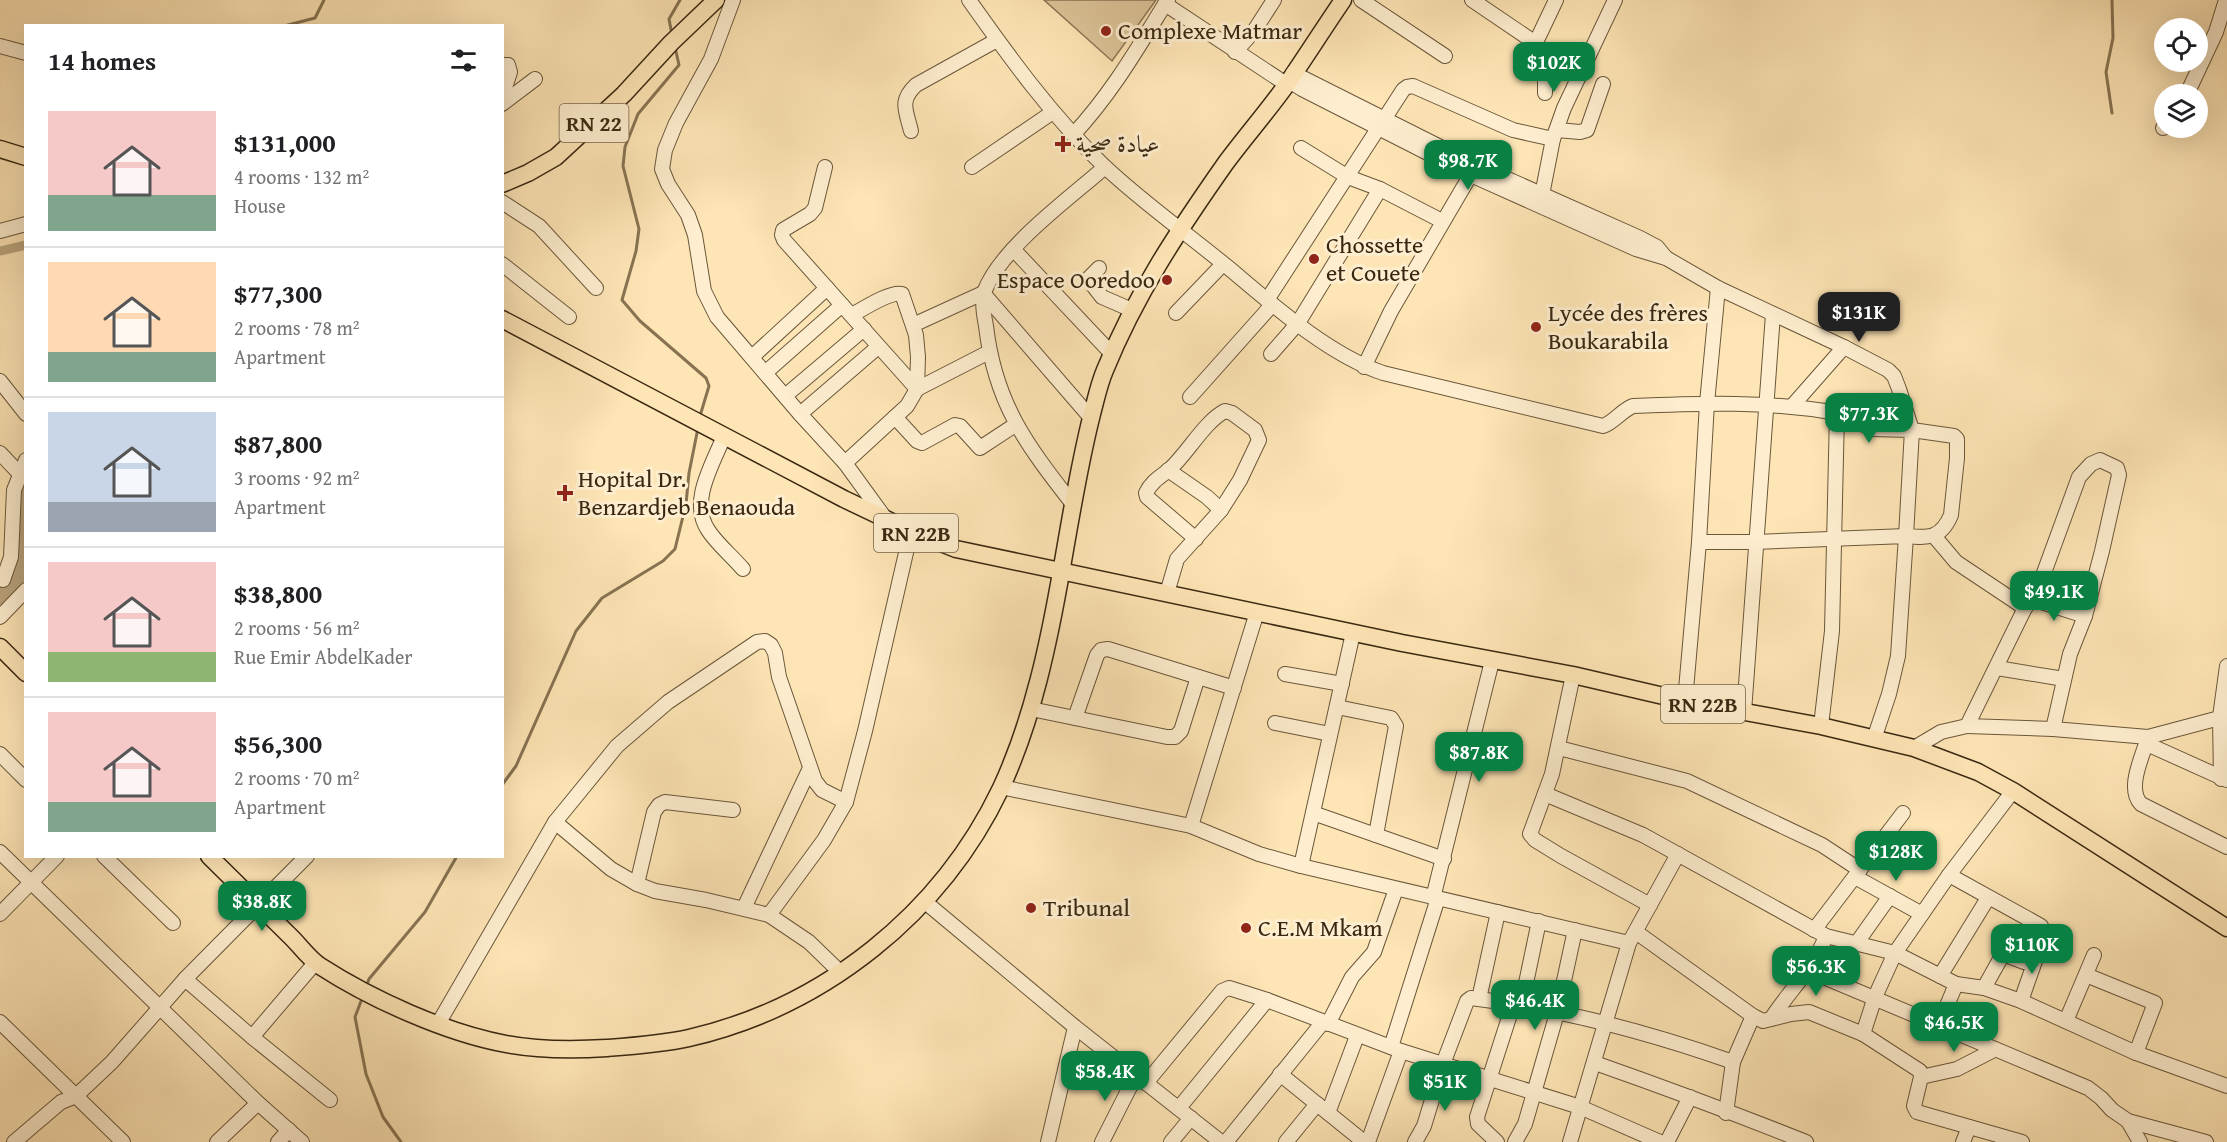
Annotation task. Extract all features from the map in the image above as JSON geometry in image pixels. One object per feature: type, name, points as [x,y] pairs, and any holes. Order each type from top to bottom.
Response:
[{"type":"main road","name":"RN 22","points":[[504,183],[556,157],[624,94],[671,43],[716,0]]},
{"type":"main road","points":[[211,858],[315,963],[377,997],[438,1024],[506,1044],[578,1049],[674,1041],[725,1029],[814,991],[860,960],[909,918],[945,878],[980,827],[1001,787],[1031,709],[1061,572],[1072,503],[1102,377],[1132,310],[1165,250],[1226,163],[1290,79],[1341,1]]},
{"type":"main road","points":[[0,148],[24,156]]},
{"type":"main road","name":"RN 22B","points":[[504,320],[886,519],[956,549],[1353,633],[1573,675],[1685,701],[1821,726],[1914,748],[1962,765],[2013,791],[2227,928]]},
{"type":"main road","points":[[0,648],[24,670]]},
{"type":"street","points":[[733,0],[711,58],[676,123],[665,150],[662,169],[668,184],[688,215],[695,235],[704,291],[717,317],[845,463],[886,519]]},
{"type":"street","points":[[969,0],[1053,112],[1105,167],[1269,303],[1336,351],[1364,367],[1603,426],[1609,424],[1626,409],[1634,406],[1707,403],[1793,405],[1837,413],[1873,429],[1912,430],[1954,436],[1958,442],[1951,515],[1946,524],[1929,538],[1699,542]]},
{"type":"street","points":[[1235,52],[1254,31],[1274,0]]},
{"type":"street","points":[[1360,0],[1445,56]]},
{"type":"street","points":[[1472,0],[1537,44]]},
{"type":"street","points":[[1545,93],[1545,64],[1537,44],[1556,0]]},
{"type":"street","points":[[2192,84],[2216,32],[2226,0]]},
{"type":"street","points":[[1540,200],[1555,134],[1564,108],[1611,1]]},
{"type":"street","points":[[1073,135],[1098,108],[1116,83],[1167,2],[1235,52],[1473,170],[1540,200],[1640,238],[1657,247],[1666,258],[1718,288],[1878,364],[1894,376],[1912,430],[1898,656],[1889,694],[1874,739]]},
{"type":"street","points":[[911,131],[904,100],[907,94],[916,86],[997,40]]},
{"type":"street","points":[[0,46],[24,52]]},
{"type":"street","points":[[504,65],[510,68],[504,90]]},
{"type":"street","points":[[504,102],[535,79]]},
{"type":"street","points":[[1190,397],[1269,303],[1403,90],[1413,86],[1513,130],[1555,134],[1587,130],[1603,84]]},
{"type":"street","points":[[972,167],[1053,112]]},
{"type":"street","points":[[1301,148],[1348,177],[1380,189],[1442,221]]},
{"type":"street","points":[[825,167],[814,208],[810,214],[783,230],[784,240],[917,389]]},
{"type":"street","points":[[1072,503],[1033,453],[1016,425],[995,378],[989,352],[983,293],[993,274],[1013,249],[1105,167]]},
{"type":"street","points":[[1364,367],[1391,311],[1473,170]]},
{"type":"street","points":[[1271,354],[1298,323],[1380,189]]},
{"type":"street","points":[[504,203],[539,226],[596,288]]},
{"type":"street","points":[[0,231],[24,225]]},
{"type":"street","points":[[1013,249],[1112,354]]},
{"type":"street","points":[[1176,313],[1223,264]]},
{"type":"street","points":[[504,266],[569,317]]},
{"type":"street","points":[[1099,268],[1088,279],[1102,297],[1132,310]]},
{"type":"street","points":[[752,357],[827,288]]},
{"type":"street","points":[[1685,701],[1699,542],[1707,403],[1718,288]]},
{"type":"street","points":[[765,373],[847,310],[897,293],[902,294],[913,325],[918,357],[917,389],[907,406],[845,463]]},
{"type":"street","points":[[913,325],[983,293]]},
{"type":"street","points":[[983,293],[1091,418]]},
{"type":"street","points":[[1744,712],[1773,314]]},
{"type":"street","points":[[785,396],[864,329]]},
{"type":"street","points":[[800,414],[878,347]]},
{"type":"street","points":[[1793,405],[1844,348]]},
{"type":"street","points":[[917,389],[989,352]]},
{"type":"street","points":[[0,381],[24,411]]},
{"type":"street","points":[[1167,593],[1177,559],[1196,539],[1221,510],[1240,480],[1259,440],[1255,430],[1232,413],[1225,411],[1148,489],[1147,497],[1196,539]]},
{"type":"street","points":[[1821,726],[1832,631],[1837,413]]},
{"type":"street","points":[[895,417],[922,443],[956,425],[960,426],[980,448],[1016,425]]},
{"type":"street","points":[[718,433],[700,505],[703,520],[709,531],[743,568]]},
{"type":"street","points":[[0,453],[21,481],[12,508],[12,552],[4,580],[24,589],[0,617]]},
{"type":"street","points":[[1967,726],[2029,603],[2037,592],[2079,477],[2091,464],[2100,460],[2117,468],[2119,475],[2102,551],[2085,616],[2070,654],[2053,729]]},
{"type":"street","points":[[1168,470],[1207,497],[1221,510]]},
{"type":"street","points":[[0,495],[12,508]]},
{"type":"street","points":[[769,915],[824,840],[846,802],[865,731],[911,531]]},
{"type":"street","points":[[1934,536],[1956,562],[2029,603],[2085,616]]},
{"type":"street","points":[[1191,826],[1257,612]]},
{"type":"street","points":[[1301,866],[1353,633]]},
{"type":"street","points":[[438,1024],[555,822],[616,746],[668,702],[757,642],[765,641],[771,645],[775,653],[779,678],[810,768],[822,790],[846,802]]},
{"type":"street","points":[[1075,718],[1101,650],[1108,649],[1234,688]]},
{"type":"street","points":[[1281,1074],[1358,1140],[1396,1049],[1436,898],[1492,661]]},
{"type":"street","points":[[1914,748],[1941,732],[1967,726],[2053,729],[2148,741],[2224,780],[2227,666]]},
{"type":"street","points":[[1997,668],[2064,679]]},
{"type":"street","points":[[1285,674],[1342,684]]},
{"type":"street","points":[[1573,675],[1559,748],[1530,834],[1535,840],[1650,905]]},
{"type":"street","points":[[1031,709],[1167,737],[1175,736],[1181,731],[1198,677]]},
{"type":"street","points":[[1337,707],[1391,718],[1396,726],[1376,835]]},
{"type":"street","points":[[2148,741],[2224,717]]},
{"type":"street","points":[[1275,723],[1330,735]]},
{"type":"street","points":[[2148,741],[2134,788],[2137,799],[2151,809],[2227,847]]},
{"type":"street","points":[[1559,748],[1687,781],[1822,845],[1858,874],[1922,914]]},
{"type":"street","points":[[0,754],[24,778]]},
{"type":"street","points":[[744,908],[810,768]]},
{"type":"street","points":[[1001,787],[1191,826],[1259,854],[1396,889],[1575,930],[1632,938],[1763,1021],[1804,1011],[1814,1012],[1863,1034],[1919,1070],[1921,1077],[1915,1110],[2022,1142]]},
{"type":"street","points":[[1863,1034],[1875,997],[1895,953],[1949,875],[2013,791]]},
{"type":"street","points":[[1545,794],[1643,835],[1820,933],[1895,953],[1956,984],[1984,988],[2021,1000],[2136,1053],[2227,1086]]},
{"type":"street","points":[[637,884],[654,812],[659,805],[665,802],[733,810]]},
{"type":"street","points":[[1313,813],[1444,860]]},
{"type":"street","points":[[1771,1019],[1817,957],[1820,933],[1858,874],[1903,813]]},
{"type":"street","points":[[555,822],[611,869],[637,884],[655,891],[769,915],[809,942],[841,973]]},
{"type":"street","points":[[0,852],[114,964],[161,1006],[258,1103],[302,1142]]},
{"type":"street","points":[[1570,1142],[1632,938],[1678,854]]},
{"type":"street","points":[[0,914],[55,858]]},
{"type":"street","points":[[106,858],[173,923]]},
{"type":"street","points":[[14,1142],[61,1102],[76,1096],[112,1062],[185,979],[304,858]]},
{"type":"street","points":[[1949,875],[2041,926],[2024,962],[2003,954],[1984,988]]},
{"type":"street","points":[[1226,1142],[1326,1023],[1352,977],[1374,952],[1396,889]]},
{"type":"street","points":[[1856,944],[1890,896]]},
{"type":"street","points":[[1940,976],[1988,898]]},
{"type":"street","points":[[924,901],[1075,1027],[1221,1142]]},
{"type":"street","points":[[1479,999],[1498,912]]},
{"type":"street","points":[[1497,1142],[1478,1124],[1477,1117],[1488,1078],[1517,1006],[1539,921]]},
{"type":"street","points":[[1515,1142],[1525,1124],[1557,1013],[1575,930]]},
{"type":"street","points":[[2066,1021],[2094,955]]},
{"type":"street","points":[[2021,1000],[2035,962]]},
{"type":"street","points":[[252,1037],[315,963]]},
{"type":"street","points":[[1807,970],[2088,1088],[2128,1121],[2206,1142]]},
{"type":"street","points":[[2086,975],[2155,1003],[2136,1053]]},
{"type":"street","points":[[185,979],[330,1100]]},
{"type":"street","points":[[1939,1025],[1956,984]]},
{"type":"street","points":[[1102,1142],[1141,1079],[1222,991],[1229,988],[1267,1000],[1357,1036],[1580,1107],[1632,1136],[1660,1142]]},
{"type":"street","points":[[1415,1142],[1424,1126],[1443,1064],[1467,1001],[1472,998],[1606,1022],[1733,1062]]},
{"type":"street","points":[[1179,1108],[1267,1000]]},
{"type":"street","points":[[1726,1113],[1733,1062],[1753,1016]]},
{"type":"street","points":[[0,1022],[123,1142]]},
{"type":"street","points":[[1048,1142],[1075,1027]]},
{"type":"street","points":[[1286,1142],[1323,1109],[1357,1036]]},
{"type":"street","points":[[1921,1077],[1957,1069],[1994,1050]]},
{"type":"street","points":[[1595,1063],[1806,1142]]},
{"type":"street","points":[[1668,1142],[1690,1097]]},
{"type":"street","points":[[217,1142],[258,1103]]},
{"type":"street","points":[[1171,1142],[1191,1118]]},
{"type":"street","points":[[2128,1121],[2140,1142]]},
{"type":"street","points":[[1963,1142],[1969,1127]]},
{"type":"street","points":[[278,1142],[289,1130]]},
{"type":"shaded area","name":"Complexe Matmar","points":[[1044,0],[1156,0],[1112,61]]},
{"type":"waterway","points":[[292,24],[315,18],[324,0]]},
{"type":"waterway","points":[[672,35],[669,19],[680,0]]},
{"type":"waterway","points":[[2112,0],[2113,38],[2106,72],[2112,113]]},
{"type":"waterway","points":[[675,47],[679,65],[638,114],[625,147],[623,166],[639,229],[636,251],[622,300],[640,321],[706,378],[709,386],[700,416]]},
{"type":"waterway","points":[[0,251],[24,245]]},
{"type":"waterway","points":[[504,782],[516,766],[576,631],[602,598],[663,561],[675,549],[686,504],[689,473],[698,428]]},
{"type":"waterway","points":[[0,597],[18,582],[20,523],[24,500]]},
{"type":"waterway","points":[[366,987],[369,979],[425,912],[456,858]]},
{"type":"waterway","points":[[363,996],[355,1017],[366,1074],[383,1117],[401,1142]]},
{"type":"place","name":"Complexe Matmar","points":[[1106,31]]},
{"type":"place","name":"عيادة صحية","points":[[1063,144]]},
{"type":"place","name":"Chossette et Couete","points":[[1314,259]]},
{"type":"place","name":"Espace Ooredoo","points":[[1167,280]]},
{"type":"place","name":"Lycée des frères Boukarabila","points":[[1536,327]]},
{"type":"place","name":"Hopital Dr. Benzardjeb Benaouda","points":[[565,493]]},
{"type":"place","name":"Tribunal","points":[[1031,908]]},
{"type":"place","name":"C.E.M Mkam","points":[[1246,928]]}]
